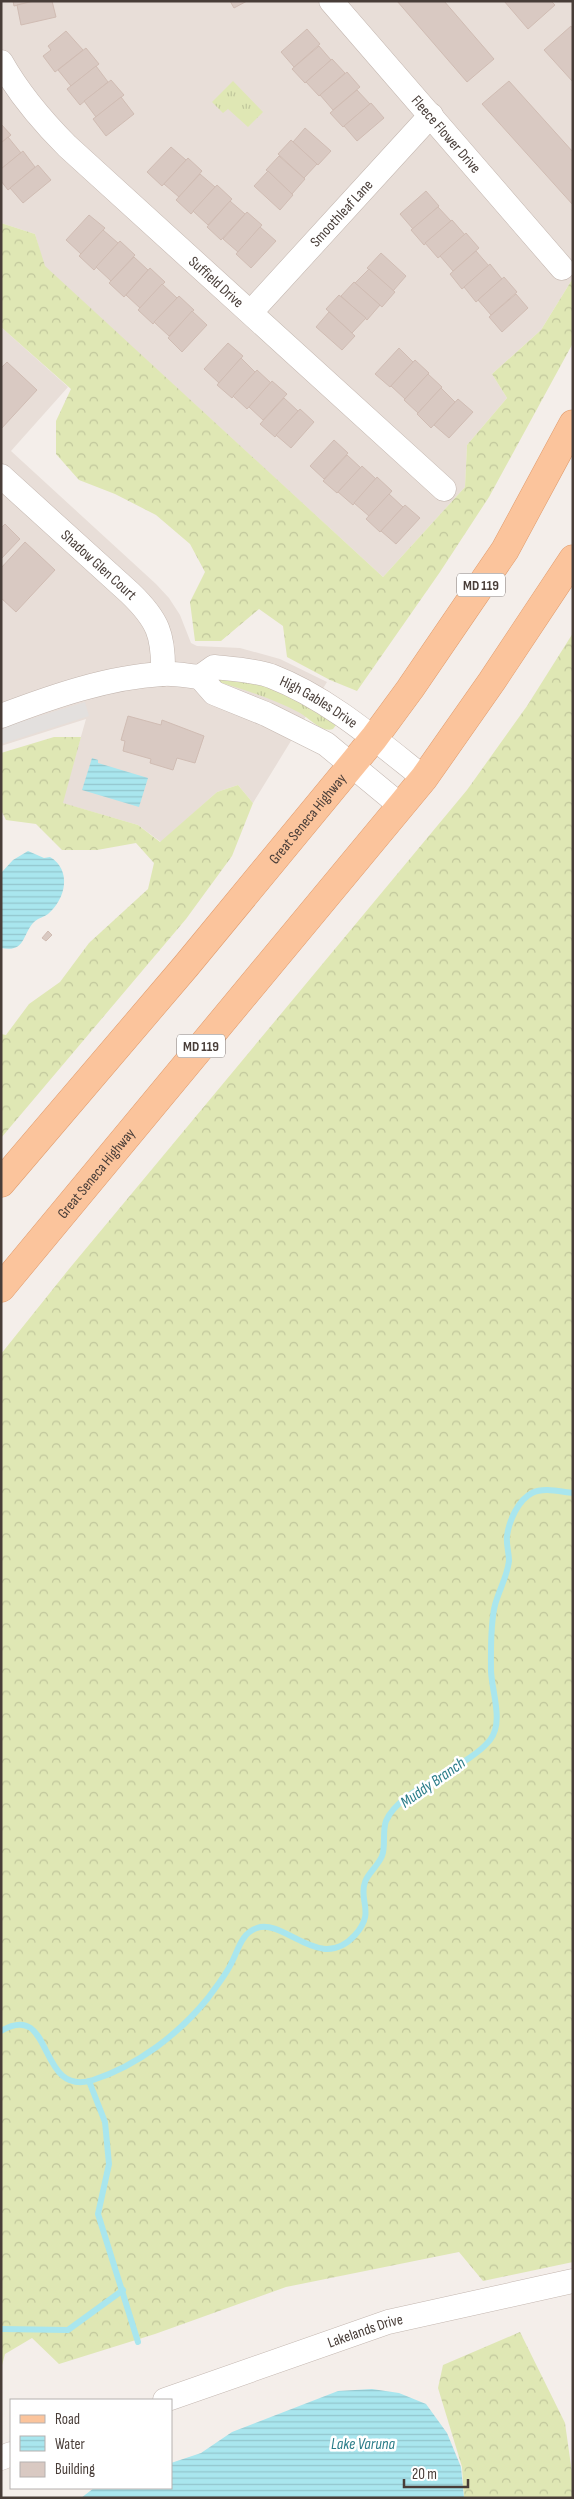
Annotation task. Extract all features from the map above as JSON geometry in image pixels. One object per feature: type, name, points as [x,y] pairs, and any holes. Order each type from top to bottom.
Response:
[{"type":"main road","name":"Great Seneca Highway","points":[[1,1183],[186,966],[374,738],[410,689],[504,550],[573,424]]},
{"type":"main road","name":"Great Seneca Highway","points":[[1,1288],[424,778],[492,681],[573,559]]},
{"type":"street","name":"Fleece Flower Drive","points":[[331,1],[562,268]]},
{"type":"street","name":"Suffield Drive","points":[[1,62],[16,89],[67,146],[444,488]]},
{"type":"street","name":"Smoothleaf Lane","points":[[251,312],[431,115]]},
{"type":"street","name":"Shadow Glen Court","points":[[1,476],[130,593],[151,616],[160,630],[163,641],[163,674]]},
{"type":"street","name":"High Gables Drive","points":[[1,716],[80,690],[132,677],[163,674],[200,677],[214,667],[243,670],[269,676],[305,691],[374,738],[424,778]]},
{"type":"street","name":"High Gables Drive","points":[[200,677],[214,693],[266,714],[326,744],[350,766],[401,806]]},
{"type":"street","name":"Lakelands Drive","points":[[168,2399],[388,2322],[573,2281]]},
{"type":"shaded area","points":[[1,1],[573,1],[573,278],[541,330],[492,374],[507,398],[467,445],[465,487],[383,577],[44,266],[35,234],[1,223]]},
{"type":"shaded area","points":[[1,327],[68,387],[11,451],[156,584],[169,598],[180,615],[191,643],[197,646],[240,648],[280,659],[327,682],[253,803],[238,785],[217,792],[161,842],[138,825],[62,803],[86,719],[1,746]]},
{"type":"shaded area","points":[[85,702],[89,716],[1,744],[1,728]]},
{"type":"green space","points":[[233,81],[263,112],[248,127],[228,109],[223,113],[212,102]]},
{"type":"green space","points":[[1,223],[35,234],[45,266],[383,577],[465,487],[467,445],[507,398],[492,374],[541,330],[573,278],[573,343],[489,497],[440,572],[357,691],[330,680],[287,657],[283,626],[259,609],[221,641],[195,641],[190,602],[205,572],[190,544],[156,515],[115,494],[79,480],[56,454],[56,421],[71,389],[1,327]]},
{"type":"green space","points":[[573,633],[573,2262],[483,2281],[459,2252],[286,2287],[155,2334],[59,2364],[32,2338],[5,2354],[1,2369],[1,1354],[69,1269],[467,790],[527,706]]},
{"type":"green space","points":[[210,676],[266,684],[298,698],[336,725],[333,729],[324,729],[300,713],[279,703],[212,680]]},
{"type":"green space","points":[[54,737],[81,737],[63,803],[138,825],[160,842],[217,792],[238,785],[253,803],[232,856],[186,919],[1,1138],[1,1034],[6,1035],[29,1004],[60,982],[89,943],[148,889],[154,863],[136,843],[97,850],[62,850],[36,824],[6,820],[1,810],[1,753]]},
{"type":"green space","points":[[520,2332],[565,2423],[573,2480],[573,2498],[464,2498],[462,2467],[438,2388],[443,2365]]},
{"type":"water","points":[[92,758],[98,760],[98,763],[148,778],[139,807],[82,790]]},
{"type":"water","points":[[28,851],[44,858],[50,857],[57,863],[64,877],[62,893],[54,908],[34,922],[19,945],[9,949],[1,948],[1,873],[13,860]]},
{"type":"water","name":"Lake Varuna","points":[[372,2389],[399,2393],[426,2404],[447,2433],[461,2467],[464,2498],[81,2498],[93,2489],[172,2489],[172,2463],[201,2453],[232,2432],[338,2391]]},
{"type":"building","points":[[13,1],[34,1],[14,6]]},
{"type":"building","points":[[34,1],[52,1],[56,17],[21,25],[17,5]]},
{"type":"building","points":[[230,1],[247,1],[234,8]]},
{"type":"building","points":[[397,1],[444,1],[494,59],[467,82]]},
{"type":"building","points":[[504,1],[551,1],[555,5],[528,29]]},
{"type":"building","points":[[571,26],[573,29],[573,82],[544,50]]},
{"type":"building","points":[[307,29],[320,44],[294,67],[281,52]]},
{"type":"building","points":[[66,31],[83,50],[55,72],[43,56],[51,50],[48,46]]},
{"type":"building","points":[[319,46],[331,60],[305,83],[292,69]]},
{"type":"building","points":[[86,48],[99,64],[71,86],[58,70]]},
{"type":"building","points":[[332,59],[345,73],[319,96],[306,82]]},
{"type":"building","points":[[96,66],[108,82],[80,105],[67,89]]},
{"type":"building","points":[[347,72],[360,87],[333,110],[320,95]]},
{"type":"building","points":[[111,80],[124,95],[96,117],[84,101]]},
{"type":"building","points":[[509,81],[573,152],[573,205],[482,104]]},
{"type":"building","points":[[357,90],[370,104],[343,127],[330,113]]},
{"type":"building","points":[[121,97],[134,114],[106,136],[93,119]]},
{"type":"building","points":[[371,103],[384,118],[357,141],[344,126]]},
{"type":"building","points":[[1,124],[11,135],[1,143]]},
{"type":"building","points":[[305,128],[331,151],[318,165],[293,142]]},
{"type":"building","points":[[8,137],[21,153],[1,169],[1,143]]},
{"type":"building","points":[[291,140],[317,164],[304,178],[278,154]]},
{"type":"building","points":[[171,147],[186,160],[162,186],[147,172]]},
{"type":"building","points":[[23,151],[35,167],[8,190],[1,181],[1,169]]},
{"type":"building","points":[[279,156],[305,179],[292,194],[266,170]]},
{"type":"building","points":[[188,158],[202,171],[179,197],[164,184]]},
{"type":"building","points":[[38,165],[51,180],[23,203],[10,188]]},
{"type":"building","points":[[268,171],[293,195],[280,210],[254,186]]},
{"type":"building","points":[[200,174],[215,187],[191,214],[176,200]]},
{"type":"building","points":[[217,185],[232,199],[208,225],[193,211]]},
{"type":"building","points":[[426,191],[439,206],[413,229],[400,214]]},
{"type":"building","points":[[230,201],[245,214],[221,240],[207,227]]},
{"type":"building","points":[[438,207],[451,221],[424,245],[411,230]]},
{"type":"building","points":[[247,212],[262,225],[238,252],[223,239]]},
{"type":"building","points":[[89,215],[105,228],[81,254],[66,240]]},
{"type":"building","points":[[452,220],[465,235],[438,258],[425,243]]},
{"type":"building","points":[[260,227],[276,241],[251,268],[236,254]]},
{"type":"building","points":[[103,230],[118,243],[94,270],[79,256]]},
{"type":"building","points":[[466,233],[479,248],[453,271],[440,256]]},
{"type":"building","points":[[120,241],[135,255],[111,281],[96,267]]},
{"type":"building","points":[[476,251],[489,266],[462,289],[450,274]]},
{"type":"building","points":[[381,253],[406,276],[393,291],[367,268]]},
{"type":"building","points":[[134,257],[148,270],[124,297],[109,283]]},
{"type":"building","points":[[490,264],[502,279],[476,302],[464,287]]},
{"type":"building","points":[[150,268],[165,282],[140,308],[126,295]]},
{"type":"building","points":[[369,269],[395,292],[382,307],[355,283]]},
{"type":"building","points":[[504,277],[517,292],[491,315],[478,300]]},
{"type":"building","points":[[354,282],[380,305],[367,320],[341,296]]},
{"type":"building","points":[[162,284],[177,298],[153,324],[138,310]]},
{"type":"building","points":[[516,294],[528,308],[502,332],[489,317]]},
{"type":"building","points":[[339,295],[366,318],[352,333],[326,309]]},
{"type":"building","points":[[179,296],[194,310],[169,336],[154,322]]},
{"type":"building","points":[[192,311],[207,325],[182,352],[168,338]]},
{"type":"building","points":[[329,312],[355,336],[342,350],[316,327]]},
{"type":"building","points":[[228,343],[243,356],[219,383],[204,369]]},
{"type":"building","points":[[399,348],[413,362],[390,387],[375,374]]},
{"type":"building","points":[[241,358],[255,372],[232,398],[217,385]]},
{"type":"building","points":[[415,360],[429,373],[405,399],[391,386]]},
{"type":"building","points":[[7,362],[37,390],[1,429],[1,368]]},
{"type":"building","points":[[257,370],[271,383],[247,409],[233,396]]},
{"type":"building","points":[[428,374],[442,387],[418,413],[404,400]]},
{"type":"building","points":[[272,381],[287,394],[263,420],[249,407]]},
{"type":"building","points":[[441,388],[455,402],[431,428],[417,414]]},
{"type":"building","points":[[284,398],[298,411],[275,437],[260,424]]},
{"type":"building","points":[[458,399],[473,412],[449,438],[434,425]]},
{"type":"building","points":[[300,409],[314,422],[291,448],[276,435]]},
{"type":"building","points":[[334,440],[348,453],[324,479],[310,466]]},
{"type":"building","points":[[347,455],[361,468],[337,493],[323,481]]},
{"type":"building","points":[[362,466],[376,479],[353,505],[338,492]]},
{"type":"building","points":[[377,477],[392,491],[369,516],[354,503]]},
{"type":"building","points":[[389,494],[403,507],[380,532],[366,519]]},
{"type":"building","points":[[405,505],[420,518],[396,544],[381,531]]},
{"type":"building","points":[[5,524],[20,539],[1,559],[1,528]]},
{"type":"building","points":[[25,542],[55,570],[16,612],[1,598],[1,568]]},
{"type":"building","points":[[128,716],[161,725],[162,720],[204,736],[195,763],[177,758],[173,770],[150,763],[151,759],[123,751],[125,741],[121,740]]},
{"type":"building","points":[[48,931],[52,935],[46,941],[42,938]]},
{"type":"waterway","name":"Muddy Branch","points":[[1,2031],[18,2025],[30,2028],[39,2037],[53,2064],[62,2075],[75,2082],[93,2080],[109,2074],[141,2057],[184,2024],[208,1998],[229,1968],[244,1938],[252,1930],[268,1927],[316,1947],[329,1949],[342,1945],[355,1935],[361,1927],[366,1913],[363,1895],[365,1882],[382,1856],[385,1825],[393,1809],[419,1789],[480,1750],[494,1733],[497,1716],[491,1671],[492,1621],[495,1605],[508,1567],[507,1536],[515,1512],[527,1496],[537,1491],[547,1490],[573,1493]]},
{"type":"waterway","points":[[89,2081],[105,2122],[109,2164],[98,2214],[138,2342]]},
{"type":"waterway","points":[[1,2329],[68,2330],[123,2290]]}]
